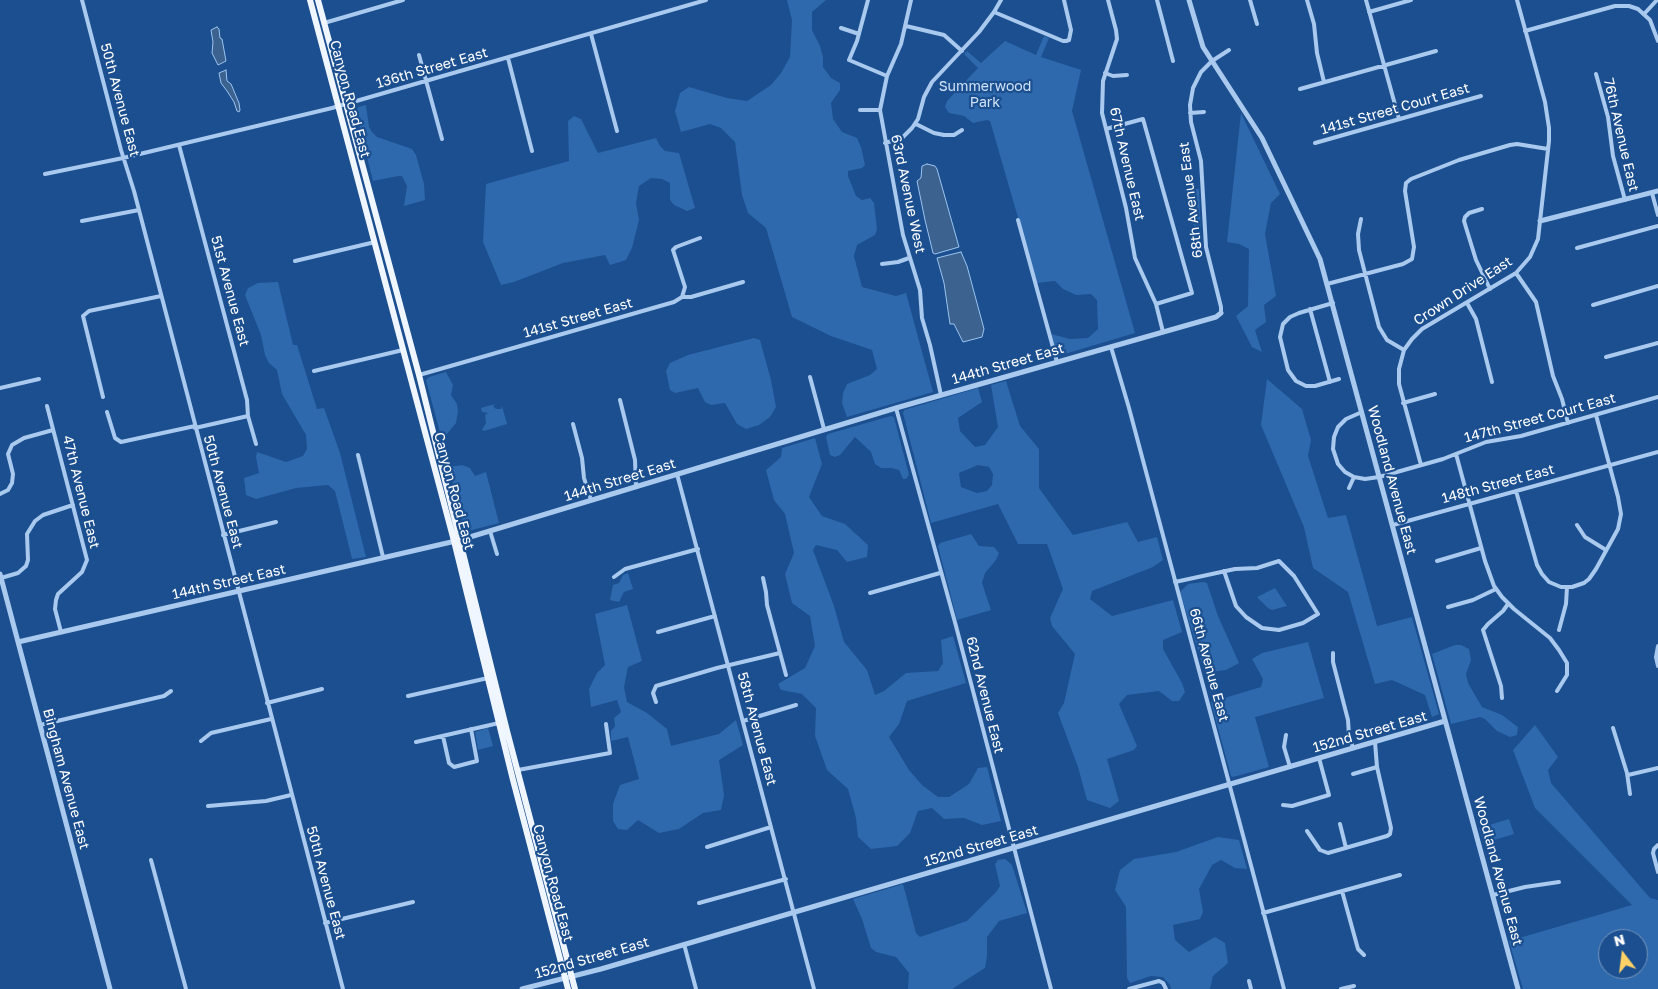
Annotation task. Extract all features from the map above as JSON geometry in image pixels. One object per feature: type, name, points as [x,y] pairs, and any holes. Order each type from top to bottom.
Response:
[{"type":"main road","name":"Canyon Road East","points":[[310,0],[527,804],[568,978],[568,989]]},
{"type":"main road","name":"Canyon Road East","points":[[318,0],[419,375],[513,780],[568,978],[574,989]]},
{"type":"main road","points":[[375,242],[379,244],[390,271]]},
{"type":"main road","points":[[403,350],[414,373],[419,375]]},
{"type":"main road","points":[[513,780],[524,804],[527,804]]},
{"type":"street","name":"50th Avenue East","points":[[82,0],[123,158],[139,210],[342,989]]},
{"type":"street","points":[[324,23],[403,0]]},
{"type":"street","name":"136th Street East","points":[[45,174],[179,145],[346,104],[706,0]]},
{"type":"street","points":[[868,0],[859,34],[848,60],[886,76]]},
{"type":"street","name":"63rd Avenue West","points":[[911,0],[898,52],[886,76],[880,110],[903,235],[920,290],[922,318],[941,395]]},
{"type":"street","points":[[885,143],[902,138],[916,124],[924,97],[935,78],[962,51],[994,12],[1001,0]]},
{"type":"street","points":[[994,12],[1066,41],[1069,40],[1071,30],[1064,0]]},
{"type":"street","name":"67th Avenue East","points":[[1108,0],[1117,39],[1105,73],[1101,103],[1126,208],[1135,258],[1156,304],[1163,332]]},
{"type":"street","points":[[1157,0],[1173,61]]},
{"type":"street","name":"Woodland Avenue East","points":[[1189,0],[1200,38],[1212,61],[1262,138],[1320,259],[1518,989]]},
{"type":"street","points":[[1250,0],[1257,24]]},
{"type":"street","points":[[1307,0],[1314,24],[1317,54],[1324,82]]},
{"type":"street","points":[[1366,0],[1399,119]]},
{"type":"street","points":[[1369,12],[1411,0]]},
{"type":"street","name":"Crown Drive East","points":[[1404,350],[1422,329],[1516,273],[1533,251],[1538,239],[1548,149],[1547,109],[1517,0]]},
{"type":"street","points":[[1645,13],[1657,0]]},
{"type":"street","points":[[1525,31],[1615,6],[1629,6],[1638,8],[1645,13],[1653,23],[1658,41]]},
{"type":"street","points":[[906,26],[944,35],[962,51]]},
{"type":"street","points":[[841,28],[859,34]]},
{"type":"street","points":[[591,34],[617,131]]},
{"type":"street","name":"68th Avenue East","points":[[1221,313],[1206,247],[1201,161],[1190,113],[1190,105],[1193,88],[1201,72],[1212,61],[1229,50]]},
{"type":"street","points":[[1300,89],[1436,51]]},
{"type":"street","points":[[419,55],[442,139]]},
{"type":"street","points":[[508,58],[532,151]]},
{"type":"street","points":[[1105,73],[1113,76],[1127,75]]},
{"type":"street","name":"76th Avenue East","points":[[1596,74],[1608,117],[1613,156],[1625,200]]},
{"type":"street","name":"141st Street Court East","points":[[1315,143],[1481,96]]},
{"type":"street","points":[[860,110],[880,110]]},
{"type":"street","points":[[1190,113],[1204,112]]},
{"type":"street","points":[[1106,129],[1143,119],[1192,293],[1156,304]]},
{"type":"street","points":[[916,124],[934,133],[944,135],[954,135],[962,130]]},
{"type":"street","points":[[1327,284],[1403,264],[1412,259],[1414,253],[1405,191],[1406,183],[1414,178],[1459,160],[1510,145],[1517,144],[1548,149]]},
{"type":"street","name":"51st Avenue East","points":[[179,145],[256,444]]},
{"type":"street","points":[[1540,221],[1655,192],[1658,215]]},
{"type":"street","points":[[1482,209],[1469,213],[1464,221],[1476,260],[1490,289]]},
{"type":"street","points":[[82,221],[139,210]]},
{"type":"street","points":[[1361,219],[1358,228],[1358,245],[1381,332],[1391,343],[1404,350],[1398,374],[1403,403],[1421,465]]},
{"type":"street","points":[[1018,220],[1057,362]]},
{"type":"street","points":[[1577,248],[1658,226]]},
{"type":"street","points":[[682,297],[685,287],[673,250],[676,247],[700,238]]},
{"type":"street","points":[[295,261],[375,242]]},
{"type":"street","points":[[882,264],[898,262],[909,258]]},
{"type":"street","points":[[1516,273],[1536,302],[1553,376],[1562,399],[1568,423]]},
{"type":"street","name":"141st Street East","points":[[419,375],[674,302],[682,297],[691,297],[743,282]]},
{"type":"street","points":[[1593,305],[1658,286]]},
{"type":"street","points":[[103,397],[83,315],[89,311],[161,296]]},
{"type":"street","points":[[1467,302],[1476,320],[1492,382]]},
{"type":"street","points":[[1332,303],[1290,317],[1282,328],[1280,337],[1288,370],[1296,381],[1310,386],[1339,379]]},
{"type":"street","points":[[1310,309],[1330,382]]},
{"type":"street","name":"144th Street East","points":[[18,642],[490,531],[824,429],[1216,317],[1221,313]]},
{"type":"street","points":[[1606,357],[1658,343]]},
{"type":"street","name":"66th Avenue East","points":[[1110,347],[1284,989]]},
{"type":"street","points":[[314,371],[403,350]]},
{"type":"street","points":[[810,377],[824,429]]},
{"type":"street","points":[[0,388],[39,379]]},
{"type":"street","points":[[1403,403],[1435,394]]},
{"type":"street","name":"147th Street Court East","points":[[1354,477],[1365,479],[1379,477],[1456,454],[1486,442],[1521,436],[1658,397]]},
{"type":"street","points":[[620,400],[635,460],[636,486]]},
{"type":"street","name":"47th Avenue East","points":[[47,406],[87,560],[82,572],[58,594],[55,609],[61,632]]},
{"type":"street","name":"62nd Avenue East","points":[[896,408],[957,630],[1051,989]]},
{"type":"street","points":[[107,412],[117,441],[129,442],[248,416]]},
{"type":"street","points":[[1349,488],[1354,477],[1341,468],[1334,454],[1334,437],[1338,427],[1346,419],[1362,412]]},
{"type":"street","points":[[1516,491],[1539,570],[1549,582],[1569,587],[1582,584],[1589,579],[1618,529],[1621,514],[1596,415]]},
{"type":"street","points":[[573,424],[582,458],[584,478],[591,500]]},
{"type":"street","points":[[0,494],[9,489],[12,483],[13,474],[8,454],[14,443],[24,438],[53,430]]},
{"type":"street","name":"148th Street East","points":[[1393,525],[1658,452]]},
{"type":"street","points":[[1456,454],[1481,548],[1489,575],[1496,590],[1507,604],[1550,638],[1564,658],[1568,671],[1557,691]]},
{"type":"street","points":[[358,455],[383,557]]},
{"type":"street","name":"58th Avenue East","points":[[677,474],[814,989]]},
{"type":"street","points":[[1,576],[18,574],[26,566],[28,560],[27,534],[35,521],[47,513],[73,505]]},
{"type":"street","points":[[223,534],[276,522]]},
{"type":"street","points":[[1577,525],[1585,537],[1606,550]]},
{"type":"street","points":[[490,531],[497,554]]},
{"type":"street","points":[[1437,560],[1481,548]]},
{"type":"street","points":[[614,577],[625,569],[698,549]]},
{"type":"street","points":[[1175,582],[1235,568],[1257,568],[1280,561],[1294,576],[1318,614],[1303,623],[1278,630],[1262,628],[1246,617],[1236,606],[1224,571]]},
{"type":"street","points":[[870,594],[940,573]]},
{"type":"street","name":"Bingham Avenue East","points":[[1,576],[110,989]]},
{"type":"street","points":[[763,578],[767,605],[786,675]]},
{"type":"street","points":[[1559,630],[1569,587]]},
{"type":"street","points":[[1448,607],[1473,600],[1496,590]]},
{"type":"street","points":[[1502,698],[1501,686],[1484,630],[1507,604]]},
{"type":"street","points":[[658,632],[715,616]]},
{"type":"street","points":[[1658,646],[1658,664]]},
{"type":"street","points":[[656,702],[653,693],[656,686],[780,653]]},
{"type":"street","points":[[1333,653],[1333,662],[1353,748]]},
{"type":"street","points":[[408,696],[488,678]]},
{"type":"street","points":[[267,703],[322,689]]},
{"type":"street","points":[[40,725],[164,696],[171,691]]},
{"type":"street","points":[[743,721],[796,705]]},
{"type":"street","points":[[201,741],[211,733],[271,719]]},
{"type":"street","name":"152nd Street East","points":[[522,989],[568,978],[1445,721]]},
{"type":"street","points":[[416,742],[499,723]]},
{"type":"street","points":[[518,770],[610,753],[606,724]]},
{"type":"street","points":[[1613,728],[1628,775],[1630,794]]},
{"type":"street","points":[[443,736],[449,763],[454,766],[477,761],[471,729]]},
{"type":"street","points":[[1286,736],[1284,747],[1290,767]]},
{"type":"street","points":[[1307,831],[1316,846],[1328,853],[1387,836],[1391,832],[1388,808],[1377,767],[1375,742]]},
{"type":"street","points":[[1282,805],[1292,806],[1329,795],[1319,758]]},
{"type":"street","points":[[1353,774],[1377,767]]},
{"type":"street","points":[[1628,775],[1658,768]]},
{"type":"street","points":[[208,806],[266,800],[291,795]]},
{"type":"street","points":[[1340,824],[1346,848]]},
{"type":"street","points":[[707,846],[771,827]]},
{"type":"street","points":[[1657,846],[1653,853],[1658,872]]},
{"type":"street","points":[[151,860],[186,989]]},
{"type":"street","points":[[1263,913],[1400,875]]},
{"type":"street","points":[[699,903],[786,879]]},
{"type":"street","points":[[1493,895],[1525,887],[1559,882]]},
{"type":"street","points":[[1342,891],[1358,949],[1364,955]]},
{"type":"street","points":[[325,923],[413,902]]},
{"type":"street","points":[[684,944],[696,989]]},
{"type":"street","points":[[1129,989],[1159,981],[1163,983],[1166,989]]},
{"type":"street","points":[[1249,981],[1251,989]]},
{"type":"street","points":[[1341,989],[1354,986]]},
{"type":"green space","points":[[787,0],[826,0],[812,12],[812,30],[820,46],[823,67],[831,78],[840,83],[840,90],[831,103],[833,119],[842,132],[857,138],[865,165],[862,168],[848,171],[848,176],[856,196],[862,200],[870,198],[874,203],[877,229],[875,235],[857,245],[854,256],[862,287],[896,296],[906,293],[933,392],[847,417],[842,403],[843,393],[847,384],[870,375],[877,369],[872,350],[831,336],[792,317],[766,228],[748,213],[742,195],[735,142],[721,128],[710,124],[681,132],[675,111],[680,93],[689,87],[727,98],[747,101],[771,85],[781,73],[790,57],[792,20]]},
{"type":"green space","name":"Summerwood Park","points":[[1044,36],[1049,38],[1041,57],[1081,70],[1072,111],[1135,333],[1058,356],[1051,334],[1070,339],[1088,338],[1098,329],[1097,300],[1091,294],[1076,295],[1063,289],[1055,281],[1037,283],[990,121],[973,123],[964,116],[949,113],[945,107],[947,101],[978,68],[964,54],[967,51],[981,63],[1005,41],[1036,55]]},
{"type":"green space","points":[[366,105],[369,127],[377,137],[412,149],[416,155],[424,184],[425,200],[404,206],[407,186],[402,176],[373,181],[356,113],[358,107]]},
{"type":"green space","points":[[1241,113],[1280,194],[1271,203],[1265,234],[1276,296],[1264,305],[1266,322],[1255,330],[1262,352],[1252,347],[1236,316],[1248,306],[1249,249],[1239,244],[1227,242]]},
{"type":"green space","points":[[574,116],[581,119],[598,153],[656,138],[665,151],[679,153],[695,208],[687,211],[674,205],[670,200],[670,183],[662,179],[651,178],[639,186],[636,203],[639,220],[632,248],[626,260],[610,265],[605,255],[563,263],[514,282],[501,285],[483,242],[486,184],[569,161],[568,121]]},
{"type":"green space","points":[[1184,189],[1199,189],[1201,240],[1198,241]]},
{"type":"green space","points":[[278,282],[293,345],[297,345],[317,409],[324,408],[340,453],[366,557],[352,559],[335,491],[328,485],[296,488],[256,499],[246,495],[244,478],[259,473],[257,452],[286,462],[303,456],[307,449],[306,435],[282,394],[277,370],[269,363],[265,355],[261,335],[245,295],[248,288],[258,283]]},
{"type":"green space","points":[[754,338],[760,340],[776,407],[770,417],[759,425],[746,429],[737,424],[725,403],[711,405],[705,402],[698,388],[675,393],[670,390],[666,371],[670,363],[688,355]]},
{"type":"green space","points":[[446,372],[453,385],[451,395],[457,404],[458,411],[456,423],[442,440],[426,380],[429,377]]},
{"type":"green space","points":[[1267,379],[1302,409],[1311,440],[1308,456],[1328,518],[1346,515],[1377,626],[1412,617],[1439,714],[1432,717],[1425,695],[1392,680],[1375,684],[1348,592],[1313,568],[1304,527],[1261,425]]},
{"type":"green space","points":[[1006,381],[1020,426],[1039,449],[1039,488],[1073,535],[1127,522],[1138,542],[1157,537],[1163,560],[1153,567],[1092,591],[1090,599],[1112,616],[1173,600],[1182,632],[1163,640],[1163,649],[1185,692],[1179,701],[1172,701],[1159,691],[1127,695],[1119,704],[1137,746],[1134,750],[1107,759],[1119,801],[1110,808],[1087,800],[1078,767],[1058,713],[1064,703],[1075,654],[1052,626],[1050,618],[1063,589],[1047,544],[1018,544],[998,504],[931,523],[903,413],[904,410],[978,388],[982,402],[958,418],[960,431],[975,447],[985,445],[998,427],[991,385]],"holes":[[[978,465],[989,467],[993,474],[992,485],[987,491],[977,493],[961,487],[959,473]]]},
{"type":"green space","points":[[495,404],[493,406],[496,409],[501,409],[502,406],[507,424],[484,431],[482,430],[486,423],[485,415],[488,413],[482,412],[481,408]]},
{"type":"green space","points":[[891,416],[894,417],[909,475],[906,479],[903,479],[899,470],[881,468],[875,464],[871,452],[855,437],[840,455],[835,457],[830,455],[826,437],[828,434]]},
{"type":"green space","points":[[815,438],[822,464],[809,497],[822,516],[845,524],[868,545],[867,557],[847,562],[837,550],[816,545],[813,550],[834,606],[844,642],[867,670],[875,695],[884,691],[906,673],[938,671],[943,663],[941,640],[953,636],[966,683],[907,701],[899,724],[889,737],[909,770],[922,785],[938,797],[949,797],[969,784],[978,768],[987,767],[1001,821],[982,825],[964,818],[944,819],[932,808],[918,811],[910,833],[897,846],[871,849],[858,837],[856,818],[848,789],[827,770],[815,736],[816,708],[802,694],[781,690],[778,684],[805,668],[815,646],[810,616],[792,603],[785,574],[794,553],[785,514],[774,500],[766,470],[781,457],[782,448]]},
{"type":"green space","points":[[462,465],[470,468],[475,476],[486,472],[499,523],[472,530],[465,528],[463,525],[449,467]]},
{"type":"green space","points":[[971,534],[979,546],[994,547],[999,553],[996,560],[985,573],[982,583],[991,610],[957,620],[938,546],[940,543]]},
{"type":"green space","points":[[628,573],[633,589],[624,592],[619,602],[610,600],[613,585],[619,583],[623,575]]},
{"type":"green space","points":[[1207,583],[1218,616],[1239,663],[1226,670],[1205,673],[1180,592],[1188,584]]},
{"type":"green space","points":[[1275,588],[1287,606],[1272,610],[1257,597]]},
{"type":"green space","points":[[627,605],[642,661],[628,667],[624,687],[627,702],[647,713],[667,729],[671,746],[719,734],[736,720],[743,745],[719,760],[724,795],[721,810],[703,813],[679,829],[659,833],[638,820],[627,830],[618,829],[613,821],[613,804],[620,785],[639,779],[628,737],[611,741],[611,731],[615,726],[614,718],[621,712],[617,700],[591,707],[589,689],[597,673],[605,665],[595,614]]},
{"type":"green space","points":[[1308,642],[1324,698],[1255,717],[1269,767],[1231,776],[1211,702],[1261,687],[1263,679],[1252,659],[1262,653]]},
{"type":"green space","points":[[1455,645],[1461,645],[1469,649],[1471,660],[1466,674],[1468,683],[1482,707],[1502,715],[1518,727],[1517,735],[1510,737],[1497,731],[1485,719],[1480,717],[1451,724],[1432,654]]},
{"type":"green space","points":[[1535,725],[1558,757],[1548,770],[1551,783],[1650,898],[1658,900],[1658,989],[1523,989],[1509,941],[1632,905],[1535,808],[1513,750]]},
{"type":"green space","points":[[488,728],[493,746],[478,750],[475,732]]},
{"type":"green space","points":[[1509,819],[1514,834],[1484,843],[1479,828]]},
{"type":"green space","points":[[1218,837],[1239,840],[1247,869],[1235,868],[1221,860],[1212,865],[1199,889],[1203,912],[1200,919],[1173,925],[1175,940],[1189,952],[1215,937],[1225,943],[1228,963],[1213,976],[1210,989],[1171,989],[1163,977],[1151,976],[1130,983],[1127,978],[1126,907],[1115,890],[1120,870],[1134,859],[1176,852]]},
{"type":"green space","points":[[1005,859],[1012,865],[1027,913],[999,921],[987,937],[985,968],[952,989],[908,989],[909,973],[896,957],[876,952],[871,948],[862,919],[853,899],[903,884],[916,933],[920,937],[967,921],[1000,886],[995,864],[998,860]]},
{"type":"shaded area","points":[[217,27],[222,39],[226,61],[218,65],[212,53],[211,30]]},
{"type":"shaded area","points":[[226,70],[227,81],[231,84],[239,103],[239,112],[221,83],[219,73]]},
{"type":"shaded area","points":[[927,164],[935,166],[937,169],[959,247],[935,254],[933,253],[917,181],[921,178],[922,166]]},
{"type":"shaded area","points":[[961,252],[967,266],[984,329],[982,337],[963,342],[954,324],[950,324],[944,283],[937,258]]}]
